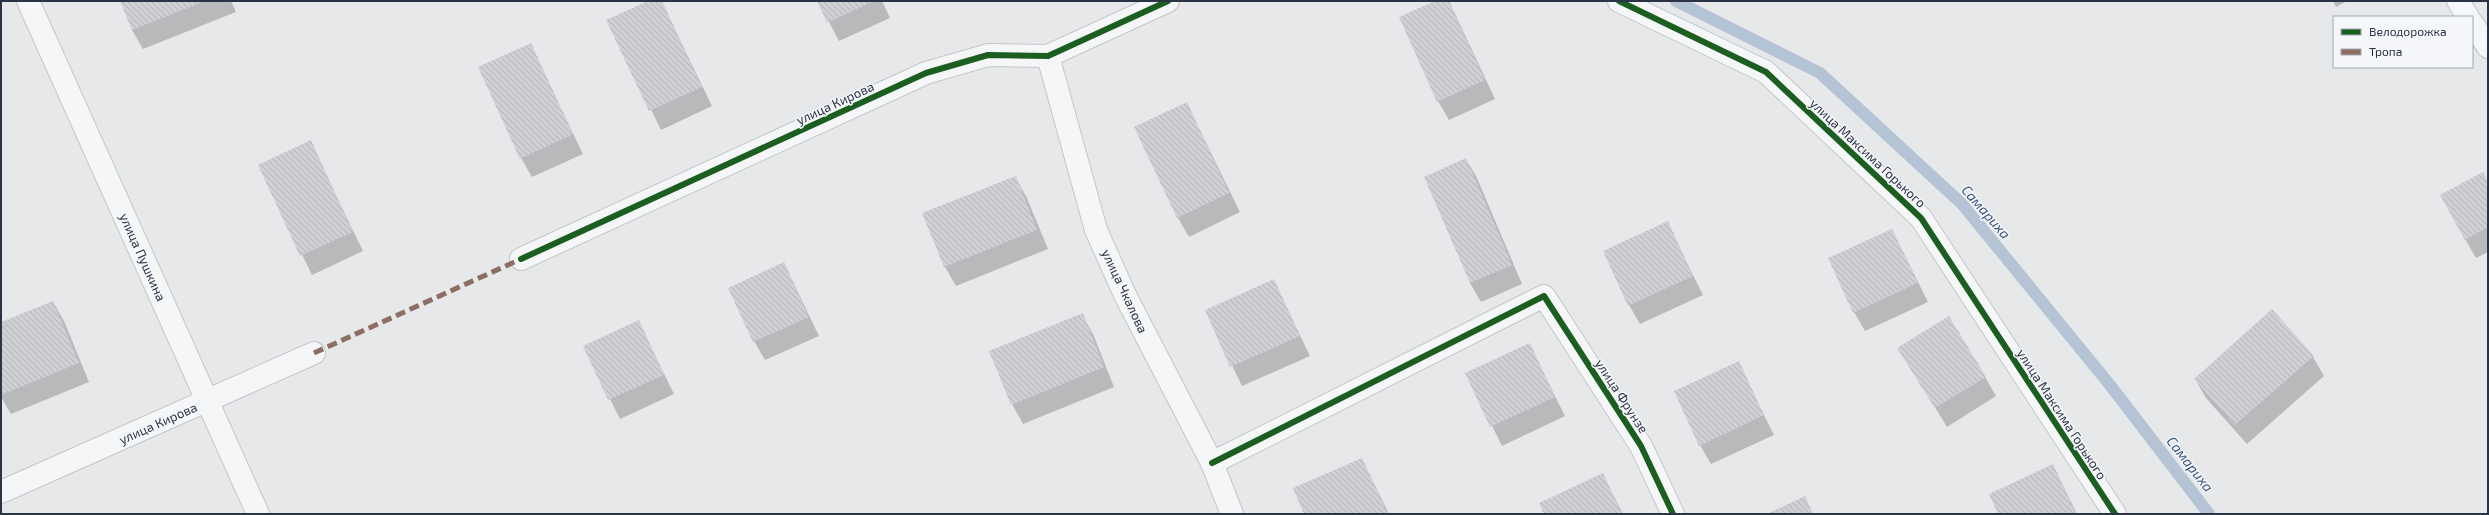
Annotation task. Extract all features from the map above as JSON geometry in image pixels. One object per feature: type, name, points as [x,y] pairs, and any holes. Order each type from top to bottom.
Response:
[{"type":"street","name":"улица Пушкина","points":[[28,1],[258,514]]},
{"type":"street","name":"улица Кирова","points":[[521,260],[926,73],[988,55],[1048,56],[1168,1]]},
{"type":"street","name":"улица Максима Горького","points":[[1619,1],[1766,72],[1921,218],[2115,514]]},
{"type":"street","points":[[2458,1],[2467,16]]},
{"type":"street","points":[[2473,24],[2488,47]]},
{"type":"street","name":"улица Чкалова","points":[[1048,56],[1096,230],[1125,295],[1212,463],[1232,514]]},
{"type":"street","name":"улица Фрунзе","points":[[1212,463],[1544,296],[1641,446],[1673,514]]},
{"type":"street","name":"улица Кирова","points":[[1,492],[208,402],[314,353]]},
{"type":"building","points":[[120,1],[205,1],[132,30]]},
{"type":"building","points":[[648,1],[662,1],[702,87],[649,111],[606,20]]},
{"type":"building","points":[[817,1],[874,1],[827,23]]},
{"type":"building","points":[[1435,1],[1449,1],[1485,80],[1437,102],[1399,17]]},
{"type":"building","points":[[531,43],[573,134],[520,159],[478,67]]},
{"type":"building","points":[[1187,102],[1229,193],[1177,218],[1134,127]]},
{"type":"building","points":[[311,140],[353,232],[300,256],[258,165]]},
{"type":"building","points":[[1466,158],[1512,265],[1470,283],[1424,177]]},
{"type":"building","points":[[2483,172],[2488,182],[2488,227],[2465,240],[2440,195]]},
{"type":"building","points":[[1016,176],[1037,230],[944,267],[922,213]]},
{"type":"building","points":[[1668,221],[1693,276],[1628,306],[1603,251]]},
{"type":"building","points":[[1892,229],[1918,283],[1853,313],[1828,258]]},
{"type":"building","points":[[784,262],[809,317],[753,342],[728,288]]},
{"type":"building","points":[[1274,279],[1300,336],[1230,367],[1205,310]]},
{"type":"building","points":[[53,301],[79,363],[1,395],[1,322]]},
{"type":"building","points":[[2272,309],[2314,356],[2235,425],[2194,379]]},
{"type":"building","points":[[1083,313],[1104,367],[1011,405],[989,351]]},
{"type":"building","points":[[1949,316],[1986,377],[1935,408],[1897,348]]},
{"type":"building","points":[[639,320],[664,375],[608,400],[583,346]]},
{"type":"building","points":[[1530,343],[1555,397],[1490,427],[1465,373]]},
{"type":"building","points":[[1739,361],[1764,415],[1699,446],[1674,391]]},
{"type":"building","points":[[1362,458],[1388,514],[1304,514],[1293,488]]},
{"type":"building","points":[[2053,464],[2076,514],[1998,514],[1989,494]]},
{"type":"building","points":[[1603,473],[1622,514],[1544,514],[1539,503]]},
{"type":"building","points":[[1805,496],[1813,514],[1767,514]]},
{"type":"waterway","name":"Самариха","points":[[1676,1],[1820,73],[1962,204],[2110,385],[2209,514]]},
{"type":"marked path","points":[[314,353],[521,259]]},
{"type":"cycle path","points":[[521,259],[926,73],[988,55],[1048,56],[1168,1]]},
{"type":"cycle path","points":[[1619,1],[1766,72],[1921,218],[2115,514]]},
{"type":"cycle path","points":[[1212,463],[1544,296],[1641,446],[1673,514]]}]
